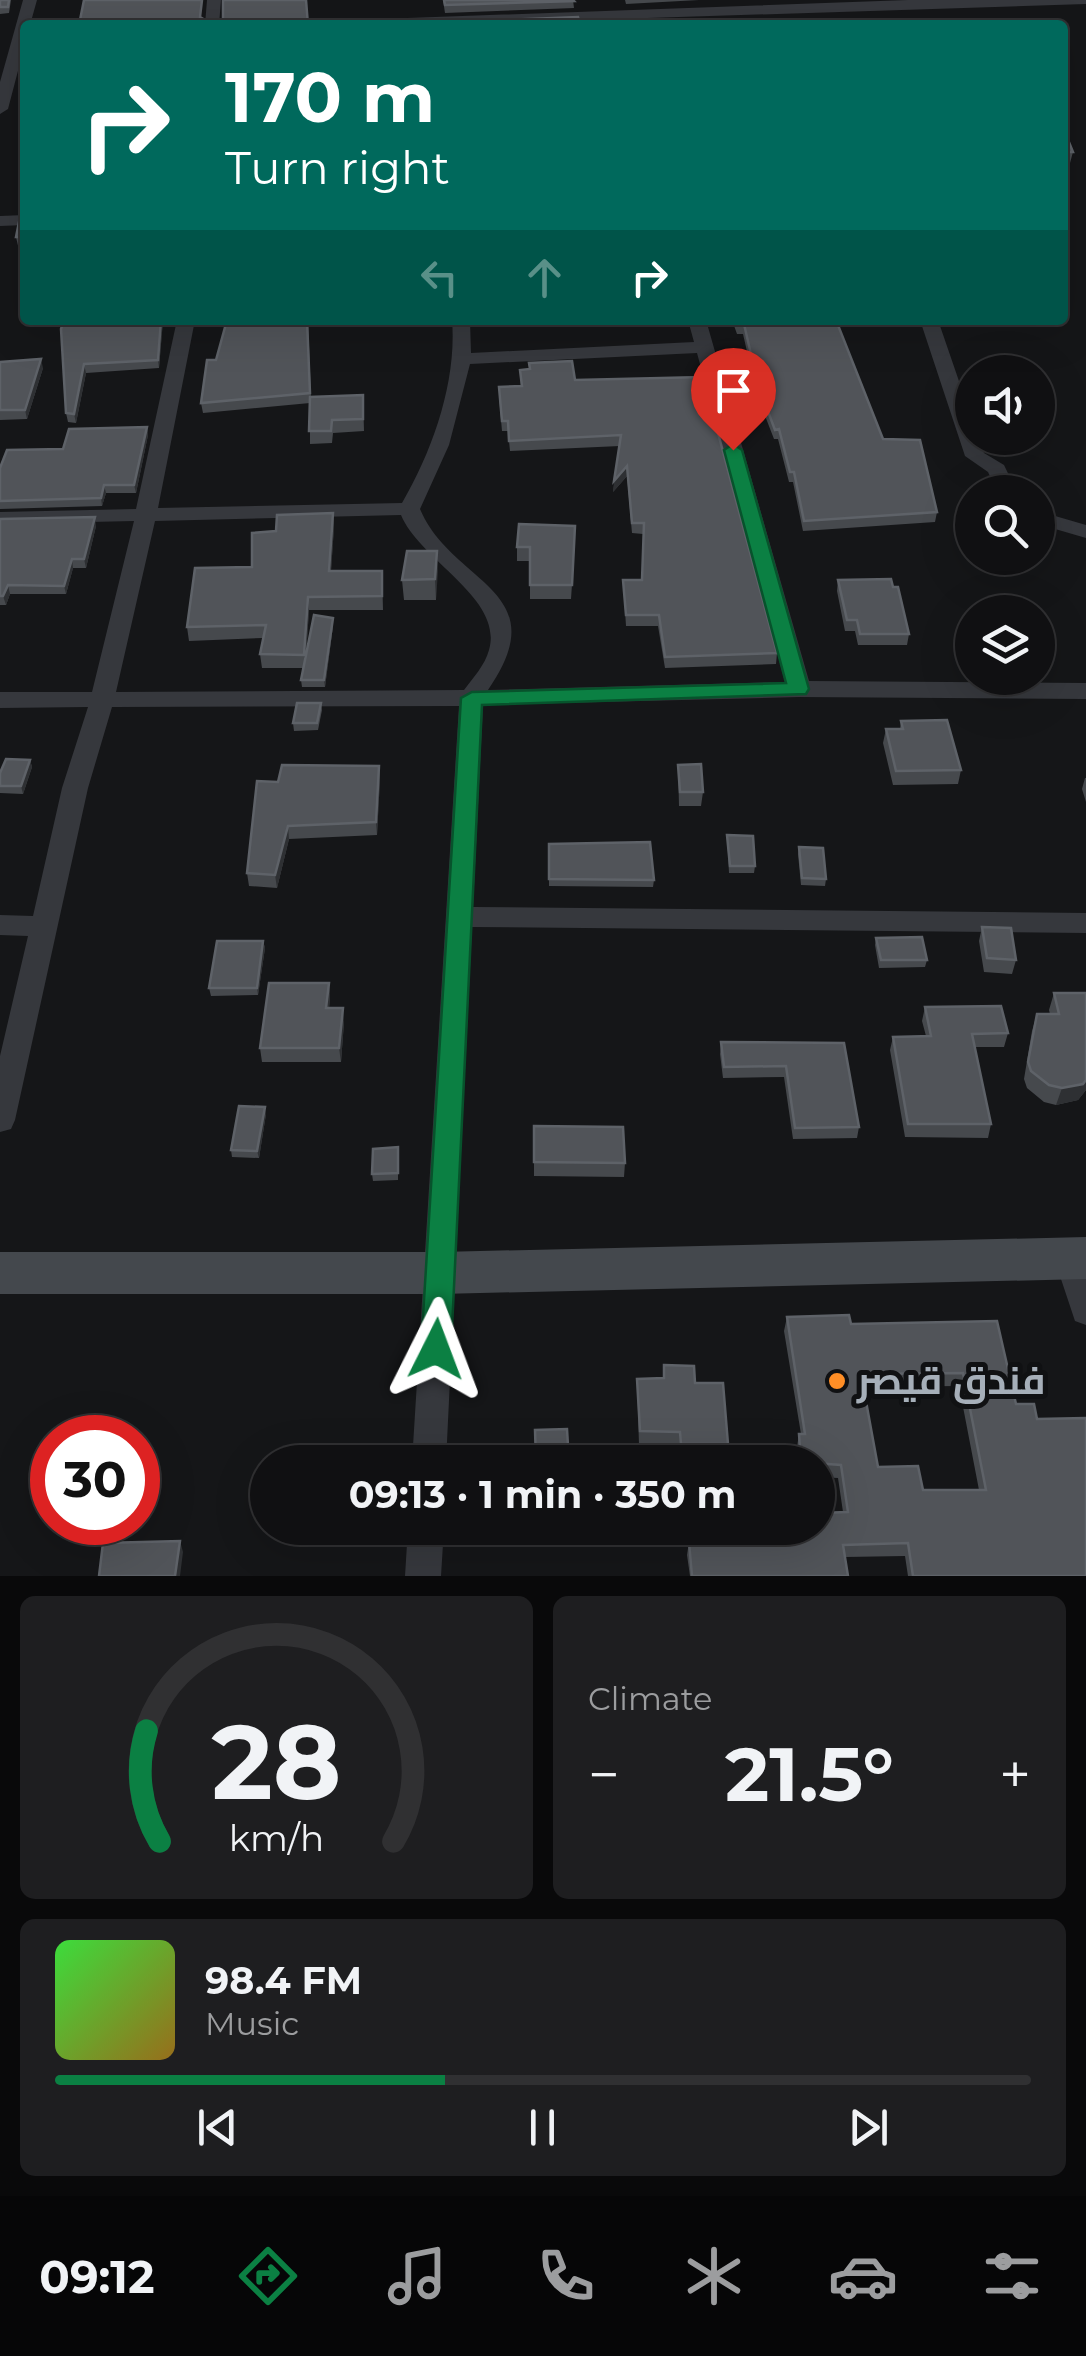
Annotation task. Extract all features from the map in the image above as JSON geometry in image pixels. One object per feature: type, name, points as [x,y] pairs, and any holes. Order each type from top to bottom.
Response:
[{"type":"street","points":[[399,19],[784,3],[1086,0]]},
{"type":"street","points":[[0,109],[20,43]]},
{"type":"street","points":[[0,1120],[75,788],[103,698],[118,620],[145,518],[185,325]]},
{"type":"street","points":[[431,1445],[472,698],[502,646],[500,615],[435,550],[412,522],[409,509],[425,486],[464,358],[461,325]]},
{"type":"street","points":[[698,325],[799,689]]},
{"type":"street","points":[[932,325],[975,456],[997,469],[1000,475]]},
{"type":"street","points":[[464,358],[705,347]]},
{"type":"street","points":[[0,518],[145,518],[409,509]]},
{"type":"street","points":[[1055,522],[1086,532]]},
{"type":"street","points":[[0,700],[472,698],[799,689],[1086,691]]},
{"type":"street","points":[[457,917],[1086,923]]},
{"type":"street","points":[[0,925],[42,926]]},
{"type":"street","points":[[0,1273],[440,1273],[1078,1258],[1086,1311]]},
{"type":"street","points":[[423,1576],[425,1545]]},
{"type":"building","points":[[84,0],[202,0],[200,17],[205,20],[80,20]]},
{"type":"building","points":[[223,0],[306,0],[308,20],[223,20]]},
{"type":"building","points":[[444,0],[573,0],[574,1],[445,5]]},
{"type":"building","points":[[578,17],[579,20],[500,20]]},
{"type":"building","points":[[62,325],[161,325],[158,360],[84,364],[74,414],[66,413]]},
{"type":"building","points":[[226,325],[307,325],[310,393],[201,403],[207,360],[216,360]]},
{"type":"building","points":[[744,325],[838,325],[883,439],[920,440],[937,512],[804,521],[794,472],[790,472],[779,429],[775,430],[758,385]]},
{"type":"building","points":[[41,359],[25,410],[0,410],[0,362]]},
{"type":"building","points":[[572,361],[575,380],[703,377],[777,653],[665,657],[659,615],[626,615],[623,580],[642,580],[644,523],[632,523],[627,466],[614,481],[621,435],[509,441],[508,421],[502,421],[499,387],[522,386],[520,370],[530,369],[529,363]]},
{"type":"building","points":[[363,395],[363,419],[332,420],[331,431],[309,431],[310,397]]},
{"type":"building","points":[[147,427],[134,485],[104,485],[101,498],[0,501],[0,468],[7,450],[63,449],[69,429]]},
{"type":"building","points":[[333,513],[329,571],[382,571],[382,596],[308,597],[304,655],[260,654],[266,625],[187,627],[195,568],[252,567],[252,533],[276,531],[277,515]]},
{"type":"building","points":[[95,517],[84,559],[72,559],[64,586],[8,585],[0,596],[0,519]]},
{"type":"building","points":[[519,524],[575,526],[572,585],[530,585],[530,547],[517,547]]},
{"type":"building","points":[[407,551],[437,551],[435,579],[402,580]]},
{"type":"building","points":[[891,579],[893,587],[898,587],[909,634],[860,634],[857,620],[847,620],[838,580]]},
{"type":"building","points":[[314,615],[333,618],[324,680],[301,680]]},
{"type":"building","points":[[297,703],[321,703],[317,723],[293,723]]},
{"type":"building","points":[[947,720],[961,770],[896,771],[886,729],[903,729],[901,721]]},
{"type":"building","points":[[6,759],[30,760],[21,786],[0,786]]},
{"type":"building","points":[[701,764],[703,792],[680,792],[678,765]]},
{"type":"building","points":[[282,765],[379,766],[376,822],[288,826],[275,875],[247,873],[257,781],[278,782]]},
{"type":"building","points":[[727,835],[753,836],[755,866],[730,866]]},
{"type":"building","points":[[650,842],[654,880],[549,879],[549,844]]},
{"type":"building","points":[[799,847],[823,848],[826,879],[802,878]]},
{"type":"building","points":[[982,927],[1011,928],[1016,960],[987,958]]},
{"type":"building","points":[[922,937],[927,960],[881,960],[876,938]]},
{"type":"building","points":[[217,941],[263,941],[257,988],[209,988]]},
{"type":"building","points":[[269,983],[329,983],[326,1008],[343,1008],[339,1048],[260,1048]]},
{"type":"building","points":[[1054,993],[1086,993],[1083,1084],[1062,1088],[1049,1085],[1031,1071],[1028,1062],[1037,1014],[1059,1014]]},
{"type":"building","points":[[1001,1006],[1008,1033],[972,1034],[991,1124],[908,1124],[893,1037],[931,1036],[925,1007]]},
{"type":"building","points":[[721,1042],[844,1043],[859,1127],[795,1128],[786,1066],[724,1067]]},
{"type":"building","points":[[239,1106],[265,1107],[257,1151],[231,1150]]},
{"type":"building","points":[[534,1126],[623,1127],[625,1163],[534,1162]]},
{"type":"building","points":[[398,1147],[398,1173],[372,1174],[373,1149]]},
{"type":"building","points":[[849,1315],[851,1324],[997,1321],[1016,1404],[1034,1404],[1037,1419],[1086,1418],[1086,1576],[913,1576],[908,1543],[843,1545],[848,1576],[692,1576],[689,1545],[835,1545],[835,1512],[848,1512],[841,1465],[835,1465],[835,1445],[800,1445],[799,1434],[805,1434],[787,1317]],"holes":[[[963,1373],[986,1490],[923,1490],[918,1466],[878,1467],[861,1374]]]},
{"type":"building","points":[[664,1365],[694,1366],[695,1383],[723,1383],[728,1444],[681,1444],[680,1432],[640,1431],[637,1379],[664,1378]]},
{"type":"building","points":[[567,1429],[568,1445],[535,1445],[535,1430]]},
{"type":"building","points":[[180,1541],[175,1576],[99,1576],[103,1545],[160,1545],[160,1542]]},
{"type":"place","name":"فندق قيصر","points":[[837,1381]]},
{"type":"route","points":[[436,1349],[472,698],[799,689],[733,450]]}]
